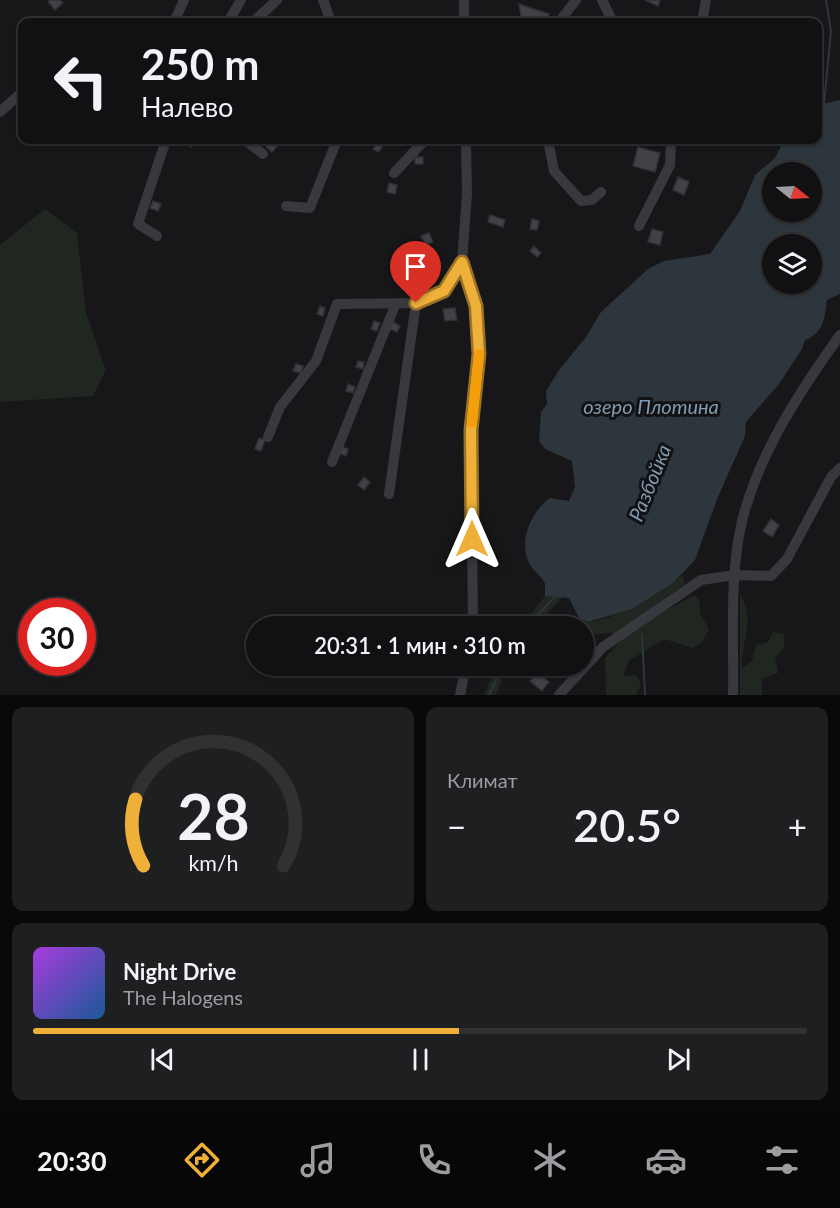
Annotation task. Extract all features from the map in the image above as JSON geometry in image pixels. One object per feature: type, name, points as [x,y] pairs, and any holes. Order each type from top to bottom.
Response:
[{"type":"street","points":[[176,18],[184,0]]},
{"type":"street","points":[[230,18],[241,0]]},
{"type":"street","points":[[257,18],[277,0]]},
{"type":"street","points":[[323,0],[330,18]]},
{"type":"street","points":[[464,0],[464,18]]},
{"type":"street","points":[[562,18],[576,0]]},
{"type":"street","points":[[602,0],[611,18]]},
{"type":"street","points":[[703,18],[706,0]]},
{"type":"street","points":[[0,112],[18,96]]},
{"type":"street","points":[[157,236],[138,224],[165,144]]},
{"type":"street","points":[[251,144],[263,153]]},
{"type":"street","points":[[286,207],[310,208],[335,144]]},
{"type":"street","points":[[394,173],[421,144]]},
{"type":"street","points":[[466,144],[467,194],[462,262],[476,306],[479,354],[471,430],[473,616]]},
{"type":"street","points":[[549,144],[554,171],[581,201],[592,201],[601,192]]},
{"type":"street","points":[[639,226],[670,165],[671,144]]},
{"type":"street","points":[[268,437],[280,407],[316,361],[337,304],[416,303],[444,291],[462,262]]},
{"type":"street","points":[[332,462],[396,303]]},
{"type":"street","points":[[389,494],[416,303]]},
{"type":"street","points":[[733,695],[735,575],[742,520],[765,459],[818,366],[840,335]]},
{"type":"street","points":[[559,695],[603,647],[701,580],[735,575],[771,576],[787,559],[831,477],[840,468]]},
{"type":"street","points":[[460,695],[464,676]]},
{"type":"shaded area","points":[[45,209],[77,233],[86,313],[106,370],[93,396],[0,402],[0,245]]},
{"type":"shaded area","points":[[682,575],[685,584],[652,607],[660,614],[694,595],[699,600],[700,614],[709,629],[702,642],[693,648],[664,639],[629,660],[624,676],[637,675],[641,686],[636,695],[606,695],[605,658],[621,640],[612,633],[594,634],[594,621],[618,614],[674,582]]},
{"type":"shaded area","points":[[740,594],[747,613],[742,669],[752,661],[756,645],[768,642],[773,632],[784,634],[784,647],[775,657],[778,673],[762,679],[762,695],[740,695]]},
{"type":"shaded area","points":[[545,596],[563,597],[545,616],[530,616]]},
{"type":"shaded area","points":[[492,676],[505,676],[496,695],[484,695]]},
{"type":"water","name":"озеро Плотина","points":[[840,100],[840,294],[827,300],[824,319],[816,334],[805,340],[802,349],[779,384],[746,422],[745,436],[717,499],[695,560],[673,583],[632,609],[594,620],[594,616],[578,616],[569,598],[545,596],[545,583],[529,564],[526,552],[526,534],[538,510],[550,498],[569,501],[575,487],[572,461],[545,449],[539,441],[541,412],[547,404],[546,391],[559,370],[586,337],[601,312],[648,269],[664,261],[710,254],[740,211],[755,175],[762,169],[762,222],[822,222],[822,162],[770,162],[782,144],[822,144],[822,104]]},
{"type":"building","points":[[60,0],[63,3],[55,10],[48,2]]},
{"type":"building","points":[[645,0],[660,0],[658,6]]},
{"type":"building","points":[[519,4],[549,14],[548,18],[521,18]]},
{"type":"building","points":[[269,144],[279,144],[272,152],[266,147]]},
{"type":"building","points":[[377,144],[383,146],[378,152],[373,149]]},
{"type":"building","points":[[638,147],[660,153],[655,172],[633,166]]},
{"type":"building","points":[[415,157],[423,157],[423,164],[415,164]]},
{"type":"building","points":[[678,177],[689,182],[684,195],[673,190]]},
{"type":"building","points":[[389,183],[397,185],[395,194],[387,192]]},
{"type":"building","points":[[153,201],[161,204],[158,211],[150,208]]},
{"type":"building","points":[[490,215],[505,220],[503,227],[488,222]]},
{"type":"building","points":[[532,219],[539,221],[537,230],[530,229]]},
{"type":"building","points":[[652,229],[663,232],[660,245],[648,242]]},
{"type":"building","points":[[429,233],[433,242],[425,245],[421,236]]},
{"type":"building","points":[[534,246],[541,253],[537,257],[530,251]]},
{"type":"building","points":[[320,306],[325,308],[323,316],[317,314]]},
{"type":"building","points":[[455,308],[457,320],[445,321],[443,309]]},
{"type":"building","points":[[374,321],[380,323],[377,331],[371,329]]},
{"type":"building","points":[[393,322],[400,326],[397,332],[390,329]]},
{"type":"building","points":[[358,361],[364,362],[363,369],[356,367]]},
{"type":"building","points":[[296,364],[303,366],[301,373],[293,371]]},
{"type":"building","points":[[348,384],[355,387],[353,393],[346,391]]},
{"type":"building","points":[[259,438],[265,440],[261,451],[255,449]]},
{"type":"building","points":[[341,447],[348,449],[346,456],[339,453]]},
{"type":"building","points":[[364,477],[370,482],[364,490],[358,485]]},
{"type":"building","points":[[771,519],[779,525],[772,537],[763,531]]},
{"type":"building","points":[[534,676],[541,676],[549,682],[542,691],[530,681]]},
{"type":"waterway","points":[[824,104],[831,31],[826,0]]},
{"type":"waterway","points":[[537,616],[557,595]]},
{"type":"waterway","name":"Разбойка","points":[[642,634],[645,695]]},
{"type":"waterway","points":[[489,695],[498,676]]},
{"type":"slow traffic","points":[[472,423],[479,354]]},
{"type":"route","points":[[416,303],[444,291],[462,262],[476,306],[479,354],[471,430],[472,539]]}]
